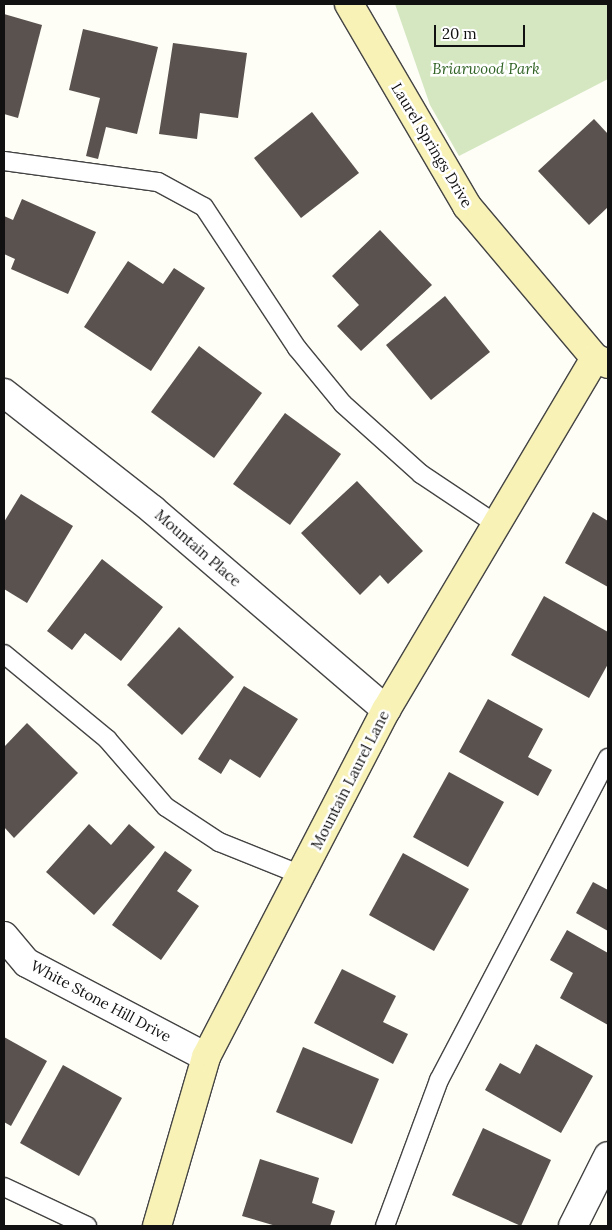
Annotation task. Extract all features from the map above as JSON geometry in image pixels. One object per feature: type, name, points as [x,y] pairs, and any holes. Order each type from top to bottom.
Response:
[{"type":"street","name":"Laurel Springs Drive","points":[[349,4],[467,206],[601,361]]},
{"type":"street","name":"Mountain Laurel Lane","points":[[158,1226],[206,1057],[386,710],[496,524],[601,361]]},
{"type":"street","name":"Mountain Place","points":[[4,393],[153,510],[386,710]]},
{"type":"street","name":"White Stone Hill Drive","points":[[4,936],[28,963],[206,1057]]},
{"type":"street","points":[[573,1226],[608,1156]]},
{"type":"lane","points":[[4,162],[158,182],[204,206],[297,348],[343,404],[421,474],[496,524]]},
{"type":"lane","points":[[4,654],[107,739],[166,807],[219,842],[301,875]]},
{"type":"lane","points":[[385,1226],[439,1080],[608,758]]},
{"type":"lane","points":[[4,1187],[87,1226]]},
{"type":"green space","name":"Briarwood Park","points":[[395,4],[608,4],[608,79],[459,156],[430,105]]},
{"type":"building","points":[[4,14],[42,25],[18,118],[4,114]]},
{"type":"building","points":[[83,29],[158,47],[137,134],[106,127],[98,159],[86,156],[100,98],[69,90]]},
{"type":"building","points":[[173,43],[247,53],[238,118],[200,113],[197,139],[159,134]]},
{"type":"building","points":[[312,112],[359,173],[301,218],[254,158]]},
{"type":"building","points":[[594,119],[608,134],[608,207],[589,225],[538,171]]},
{"type":"building","points":[[22,199],[96,232],[68,294],[11,269],[15,259],[4,254],[4,216],[13,220]]},
{"type":"building","points":[[380,230],[432,285],[361,351],[337,326],[359,305],[332,276]]},
{"type":"building","points":[[128,261],[163,284],[174,268],[205,288],[151,371],[84,327]]},
{"type":"building","points":[[445,296],[490,352],[431,400],[386,345]]},
{"type":"building","points":[[199,346],[262,393],[214,458],[151,412]]},
{"type":"building","points":[[285,413],[341,454],[290,525],[233,484]]},
{"type":"building","points":[[357,481],[423,551],[388,584],[380,575],[360,595],[301,533]]},
{"type":"building","points":[[21,494],[73,526],[27,603],[4,589],[4,522]]},
{"type":"building","points":[[593,512],[608,521],[608,587],[565,563]]},
{"type":"building","points":[[102,559],[163,607],[121,661],[85,633],[72,650],[47,631]]},
{"type":"building","points":[[544,596],[608,632],[608,664],[589,698],[511,655]]},
{"type":"building","points":[[179,627],[234,677],[182,735],[127,685]]},
{"type":"building","points":[[244,686],[298,719],[260,778],[230,759],[221,774],[198,759]]},
{"type":"building","points":[[488,699],[543,729],[528,757],[552,770],[538,796],[459,752]]},
{"type":"building","points":[[27,723],[78,773],[14,838],[4,827],[4,747]]},
{"type":"building","points":[[449,772],[504,802],[468,867],[413,837]]},
{"type":"building","points":[[89,824],[111,845],[129,824],[155,847],[94,915],[46,872]]},
{"type":"building","points":[[165,851],[192,870],[177,891],[199,906],[161,960],[112,925]]},
{"type":"building","points":[[403,853],[469,889],[434,951],[369,915]]},
{"type":"building","points":[[593,882],[608,890],[608,931],[576,913]]},
{"type":"building","points":[[567,930],[608,953],[608,1025],[560,998],[573,973],[550,960]]},
{"type":"building","points":[[342,969],[396,996],[383,1022],[408,1034],[393,1064],[314,1023]]},
{"type":"building","points":[[4,1037],[47,1061],[11,1126],[4,1122]]},
{"type":"building","points":[[536,1044],[593,1076],[561,1133],[485,1090],[500,1063],[520,1074]]},
{"type":"building","points":[[303,1047],[379,1079],[352,1144],[276,1112]]},
{"type":"building","points":[[63,1065],[122,1098],[79,1176],[20,1143]]},
{"type":"building","points":[[483,1128],[551,1160],[521,1226],[452,1195]]},
{"type":"building","points":[[260,1159],[319,1178],[312,1203],[335,1211],[330,1226],[276,1226],[242,1216]]}]
